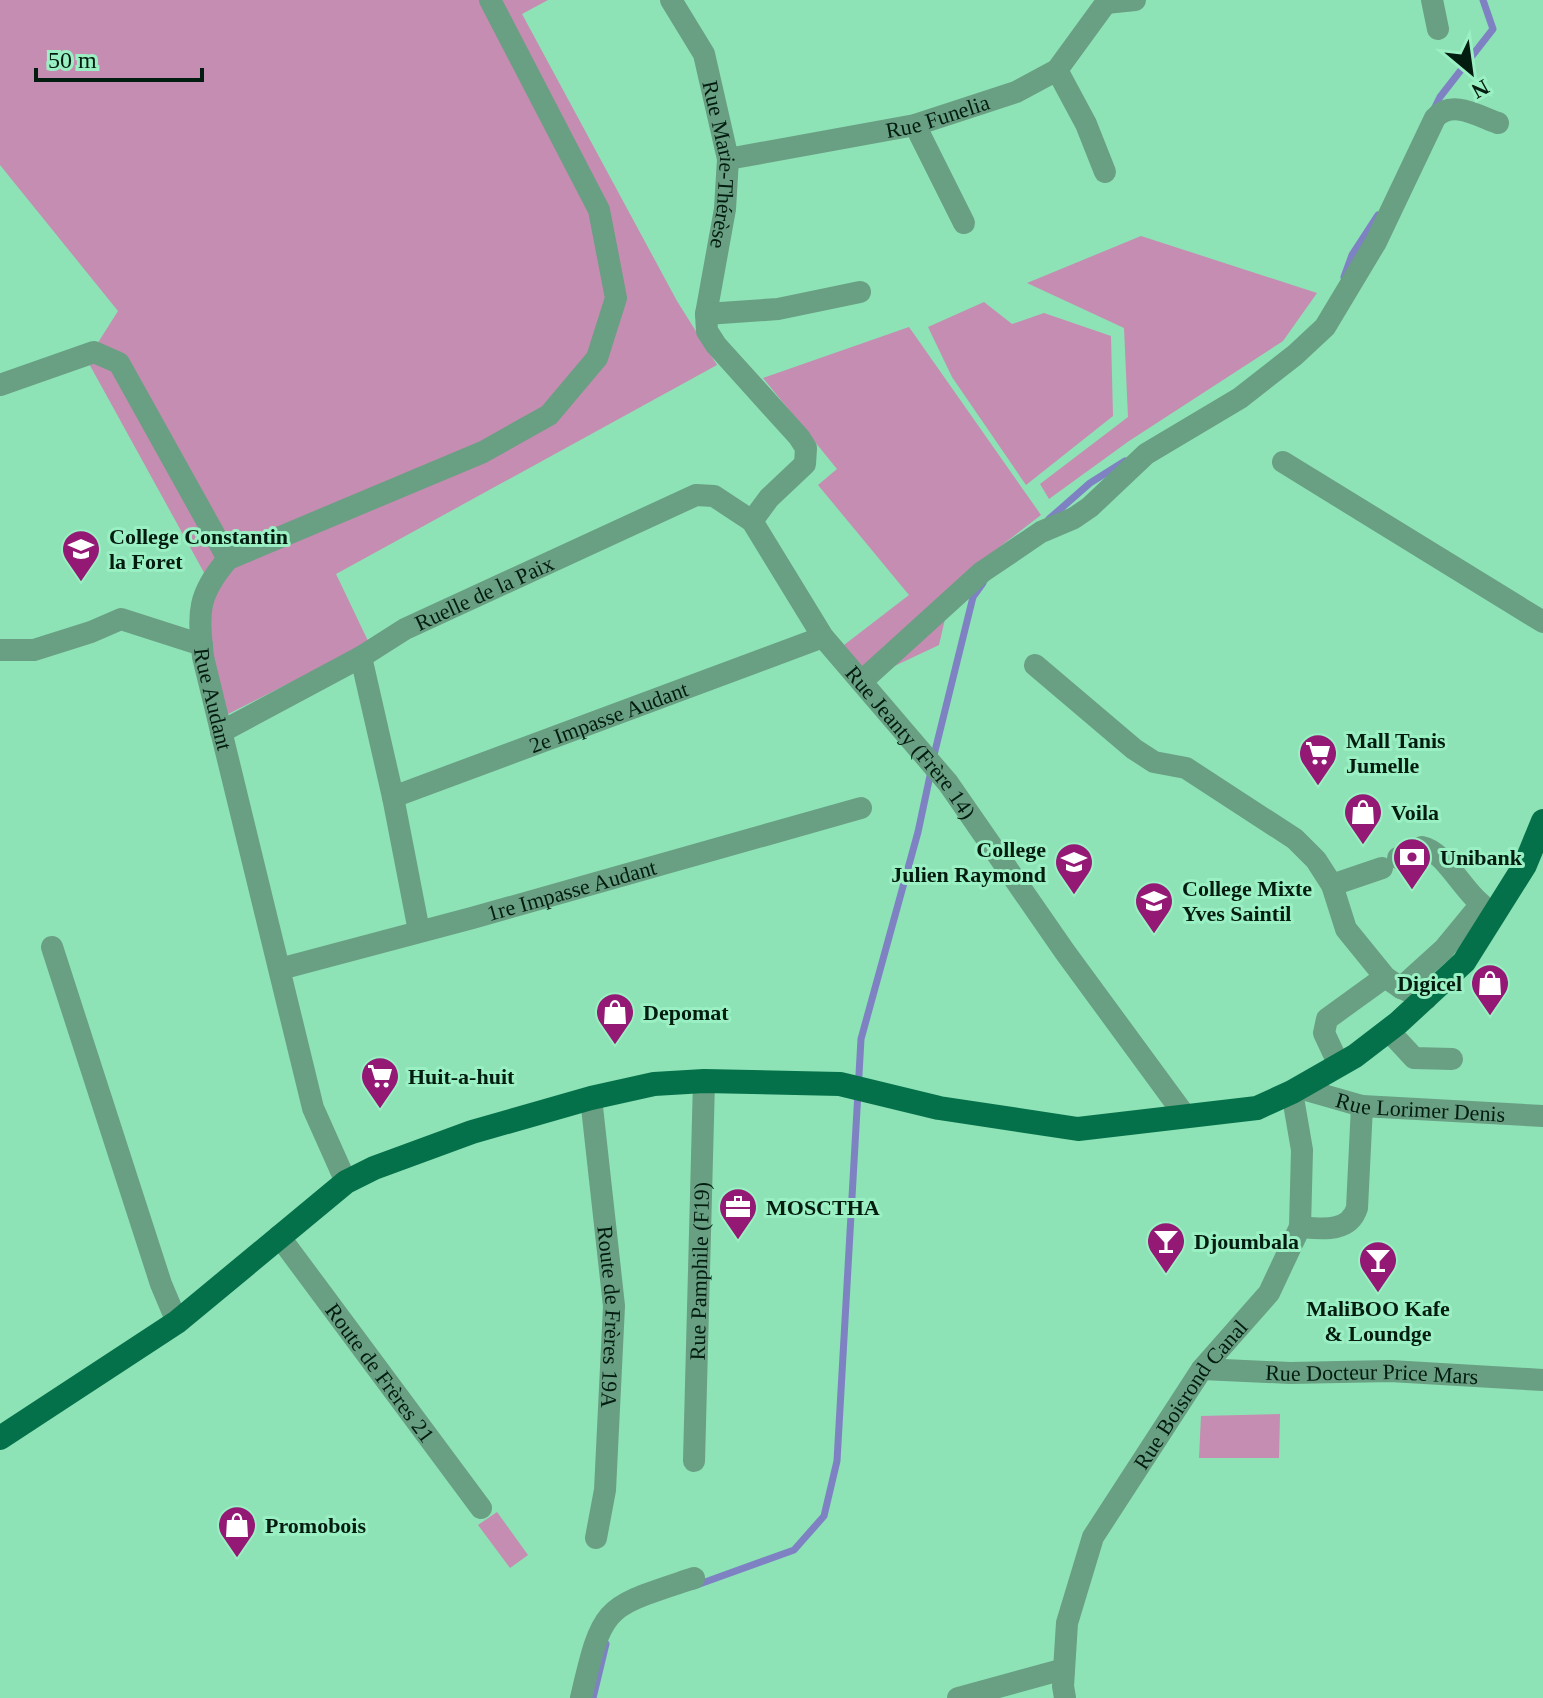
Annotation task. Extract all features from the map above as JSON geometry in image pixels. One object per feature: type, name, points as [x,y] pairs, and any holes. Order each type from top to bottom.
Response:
[{"type":"main road","points":[[0,1438],[177,1322],[346,1182],[374,1168],[472,1132],[591,1098],[654,1084],[704,1081],[840,1084],[939,1108],[1078,1129],[1257,1108],[1339,1065],[1426,999],[1464,962],[1489,908],[1534,866],[1543,821]]},
{"type":"street","points":[[0,385],[94,352],[119,363],[228,559],[483,452],[549,415],[597,358],[616,298],[599,210],[490,0]]},
{"type":"street","name":"Rue Marie-Thérèse","points":[[671,0],[704,54],[728,159],[725,209],[712,270],[707,331],[806,448],[805,464],[769,498],[752,521]]},
{"type":"street","points":[[1107,2],[1135,0]]},
{"type":"street","points":[[1432,0],[1438,29]]},
{"type":"street","name":"Rue Funelia","points":[[728,159],[915,125],[1016,92],[1057,70],[1107,2]]},
{"type":"street","points":[[1057,70],[1086,124],[1105,172]]},
{"type":"street","points":[[862,681],[982,572],[1041,532],[1074,518],[1090,507],[1146,454],[1240,398],[1325,327],[1376,242],[1440,112],[1452,108],[1498,123]]},
{"type":"street","points":[[915,125],[964,223]]},
{"type":"street","points":[[706,314],[778,309],[860,292]]},
{"type":"street","points":[[1283,462],[1543,622]]},
{"type":"street","name":"Ruelle de la Paix","points":[[221,732],[361,657],[405,629],[696,495],[714,496],[752,521]]},
{"type":"street","name":"Rue Jeanty (Frère 14)","points":[[752,521],[823,637],[948,783],[1065,952],[1186,1117]]},
{"type":"street","name":"Rue Audant","points":[[228,559],[211,579],[198,617],[202,645],[313,1108],[346,1182]]},
{"type":"street","points":[[0,650],[34,650],[121,619],[202,645]]},
{"type":"street","name":"2e Impasse Audant","points":[[393,797],[823,637]]},
{"type":"street","points":[[361,657],[419,931]]},
{"type":"street","points":[[1035,665],[1144,756],[1154,762],[1186,768],[1295,839],[1316,860],[1332,885],[1346,929],[1393,983],[1426,999]]},
{"type":"street","name":"1re Impasse Audant","points":[[280,969],[861,808]]},
{"type":"street","points":[[1332,885],[1422,847],[1429,848],[1435,851],[1470,896],[1489,908],[1444,949],[1393,983],[1327,1019],[1324,1033],[1339,1065]]},
{"type":"street","points":[[52,947],[161,1284],[177,1322]]},
{"type":"street","points":[[1388,1030],[1414,1058],[1452,1059]]},
{"type":"street","name":"Rue Pamphile (F19)","points":[[694,1461],[704,1081]]},
{"type":"street","name":"Rue Lorimer Denis","points":[[1296,1090],[1362,1106],[1543,1116]]},
{"type":"street","name":"Rue Boisrond Canal","points":[[1065,1698],[1067,1623],[1093,1537],[1202,1369],[1269,1293],[1300,1227],[1302,1150],[1296,1090]]},
{"type":"street","name":"Route de Frères 19A","points":[[591,1098],[614,1306],[605,1490],[596,1538]]},
{"type":"street","points":[[1300,1227],[1321,1229],[1345,1225],[1354,1218],[1362,1106]]},
{"type":"street","name":"Route de Frères 21","points":[[279,1236],[481,1508]]},
{"type":"street","name":"Rue Docteur Price Mars","points":[[1202,1369],[1290,1373],[1390,1371],[1543,1380]]},
{"type":"street","points":[[581,1698],[594,1641],[603,1622],[615,1609],[630,1599],[694,1578]]},
{"type":"street","points":[[958,1698],[1064,1669]]},
{"type":"shaded area","points":[[0,0],[548,0],[522,14],[677,301],[717,365],[336,574],[369,643],[228,714],[200,649],[207,578],[87,360],[118,311],[0,165]]},
{"type":"shaded area","points":[[1141,236],[1317,293],[1283,341],[1129,441],[1049,499],[1040,484],[1128,417],[1124,328],[1027,283]]},
{"type":"shaded area","points":[[984,302],[1012,324],[1044,313],[1111,336],[1113,416],[1026,485],[952,377],[928,327]]},
{"type":"shaded area","points":[[909,327],[1041,515],[979,563],[948,606],[939,645],[869,678],[844,645],[909,595],[818,485],[837,469],[763,378]]},
{"type":"shaded area","points":[[1280,1414],[1279,1458],[1199,1458],[1201,1416]]},
{"type":"shaded area","points":[[497,1512],[528,1555],[510,1568],[478,1525]]},
{"type":"waterway","points":[[1434,109],[1493,29],[1483,0]]},
{"type":"waterway","points":[[1344,277],[1352,255],[1378,215]]},
{"type":"waterway","points":[[1049,519],[1090,483],[1125,461]]},
{"type":"waterway","points":[[933,759],[973,597],[983,583]]},
{"type":"waterway","points":[[694,1586],[794,1550],[824,1516],[837,1461],[861,1039],[918,832],[931,771]]},
{"type":"waterway","points":[[593,1698],[606,1644]]},
{"type":"place","name":"College Constantin la Foret","points":[[81,583]]},
{"type":"place","name":"Mall Tanis Jumelle","points":[[1318,787]]},
{"type":"place","name":"Voila","points":[[1363,846]]},
{"type":"place","name":"Unibank","points":[[1412,891]]},
{"type":"place","name":"College Julien Raymond","points":[[1074,896]]},
{"type":"place","name":"College Mixte Yves Saintil","points":[[1154,935]]},
{"type":"place","name":"Digicel","points":[[1490,1017]]},
{"type":"place","name":"Depomat","points":[[615,1046]]},
{"type":"place","name":"Huit-a-huit","points":[[380,1110]]},
{"type":"place","name":"MOSCTHA","points":[[738,1241]]},
{"type":"place","name":"Djoumbala","points":[[1166,1275]]},
{"type":"place","name":"MaliBOO Kafe & Loundge","points":[[1378,1294]]},
{"type":"place","name":"Promobois","points":[[237,1559]]}]
